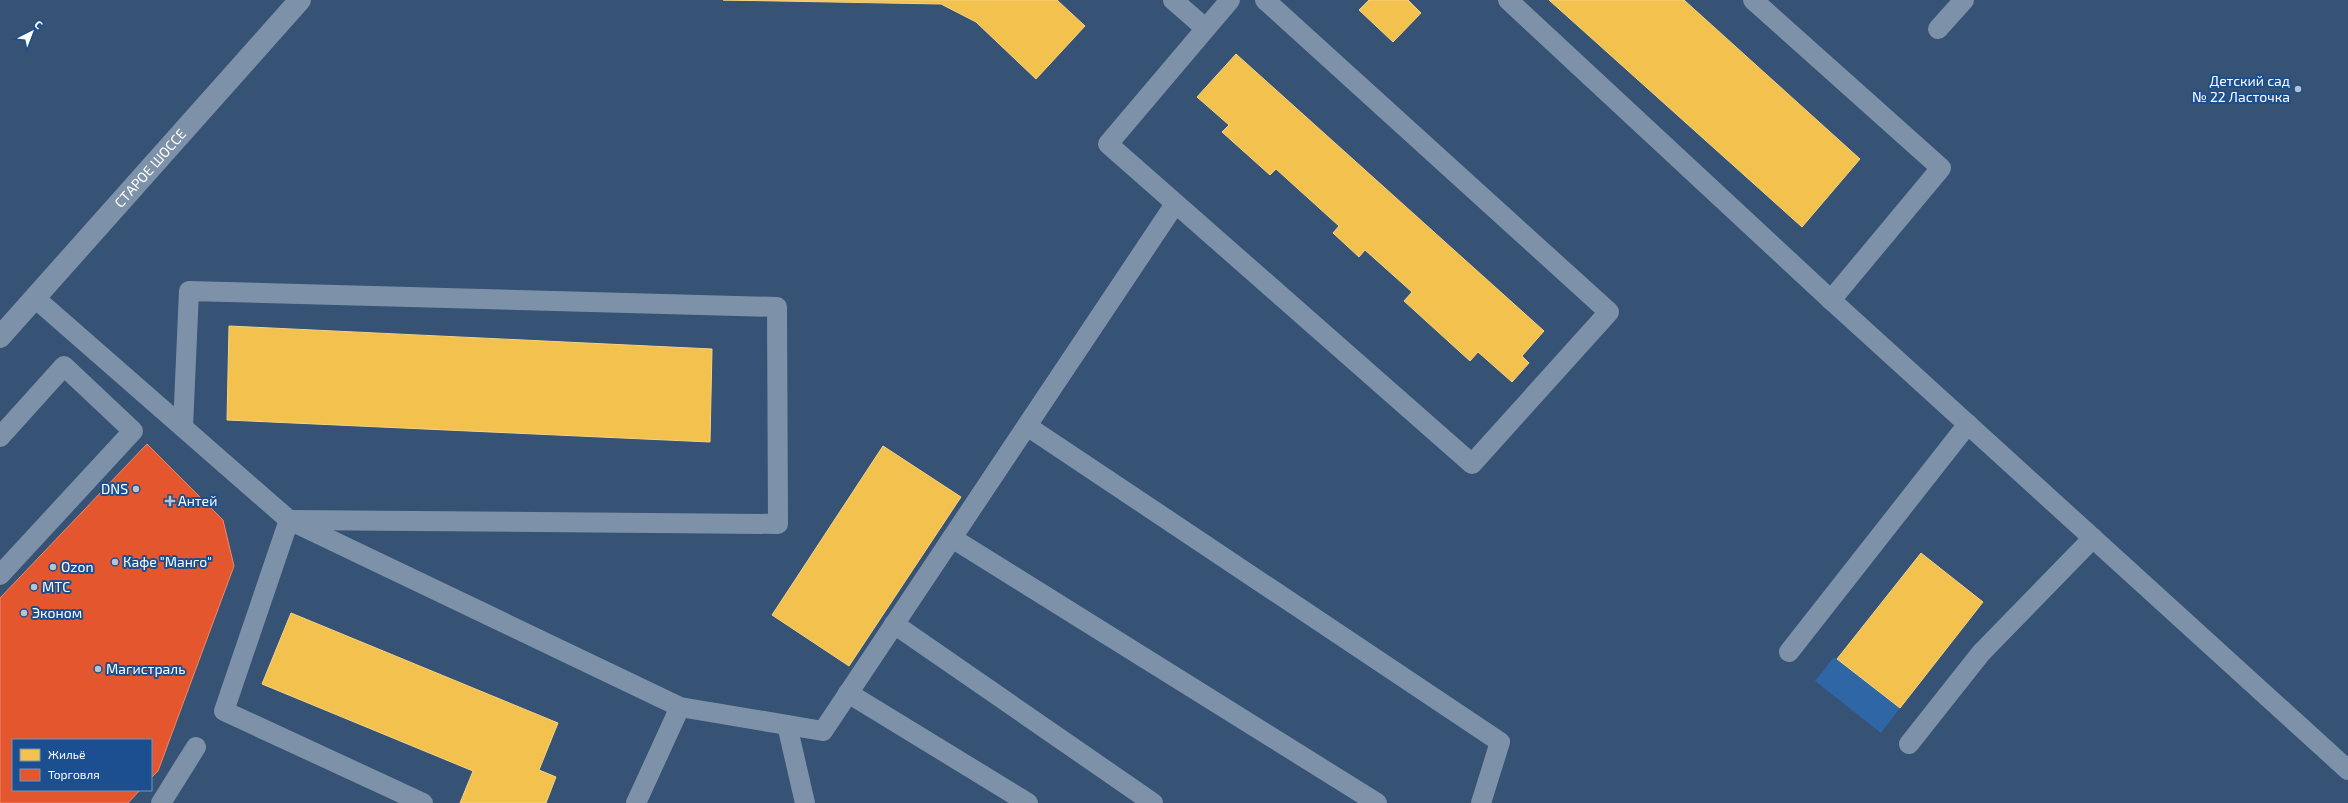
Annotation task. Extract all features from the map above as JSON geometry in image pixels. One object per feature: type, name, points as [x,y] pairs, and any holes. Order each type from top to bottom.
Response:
[{"type":"street","name":"СТАРОЕ ШОССЕ","points":[[0,337],[300,0]]},
{"type":"lane","points":[[1173,0],[1205,28]]},
{"type":"lane","points":[[1230,0],[1108,144],[1472,464],[1609,312],[1265,0]]},
{"type":"lane","points":[[1508,0],[1831,300],[2348,770]]},
{"type":"lane","points":[[1753,0],[1941,168],[1831,300]]},
{"type":"lane","points":[[1938,29],[1964,0]]},
{"type":"lane","points":[[35,298],[289,520],[680,706],[823,731],[1175,204]]},
{"type":"lane","points":[[183,427],[190,291],[777,307],[778,524],[289,520]]},
{"type":"lane","points":[[0,437],[64,366],[133,431],[0,575]]},
{"type":"lane","points":[[1789,652],[1968,424]]},
{"type":"lane","points":[[1027,426],[1500,742],[1481,803]]},
{"type":"lane","points":[[289,520],[224,711],[423,803]]},
{"type":"lane","points":[[952,538],[1377,803]]},
{"type":"lane","points":[[1909,744],[1981,652],[2093,538]]},
{"type":"lane","points":[[894,624],[1153,803]]},
{"type":"lane","points":[[848,693],[1028,803]]},
{"type":"lane","points":[[636,803],[680,706]]},
{"type":"lane","points":[[787,725],[805,803]]},
{"type":"lane","points":[[161,803],[196,747]]},
{"type":"shaded area","points":[[1834,657],[1900,708],[1881,733],[1815,681]]},
{"type":"building: Жильё","points":[[723,0],[1057,0],[1085,26],[1036,79],[976,22],[941,4]]},
{"type":"building: Жильё","points":[[1369,0],[1408,0],[1421,13],[1393,42],[1359,10]]},
{"type":"building: Жильё","points":[[1549,0],[1684,0],[1860,159],[1802,227]]},
{"type":"building: Жильё","points":[[1236,54],[1544,331],[1522,356],[1529,363],[1512,382],[1478,352],[1470,361],[1404,301],[1412,292],[1365,250],[1359,257],[1333,233],[1339,226],[1276,169],[1270,175],[1222,132],[1229,125],[1197,97]]},
{"type":"building: Жильё","points":[[229,326],[712,349],[710,442],[227,420]]},
{"type":"building: Жильё","points":[[883,446],[961,497],[849,666],[772,615]]},
{"type":"building: Жильё","points":[[1921,553],[1983,602],[1900,708],[1837,659]]},
{"type":"building: Жильё","points":[[291,613],[558,723],[539,770],[556,777],[546,803],[460,803],[473,771],[262,684]]},
{"type":"building: Торговля","name":"Магистраль","points":[[147,444],[223,520],[234,566],[158,771],[152,777],[152,739],[12,739],[12,791],[139,791],[128,803],[0,803],[0,598]]},
{"type":"place","name":"Детский сад № 22 Ласточка","points":[[2298,89]]},
{"type":"place","name":"DNS","points":[[136,489]]},
{"type":"place","name":"Антей","points":[[170,501]]},
{"type":"place","name":"Кафе \"Манго\"","points":[[115,562]]},
{"type":"place","name":"Ozon","points":[[53,567]]},
{"type":"place","name":"МТС","points":[[34,587]]},
{"type":"place","name":"Эконом","points":[[24,613]]},
{"type":"place","name":"Магистраль","points":[[98,669]]}]
